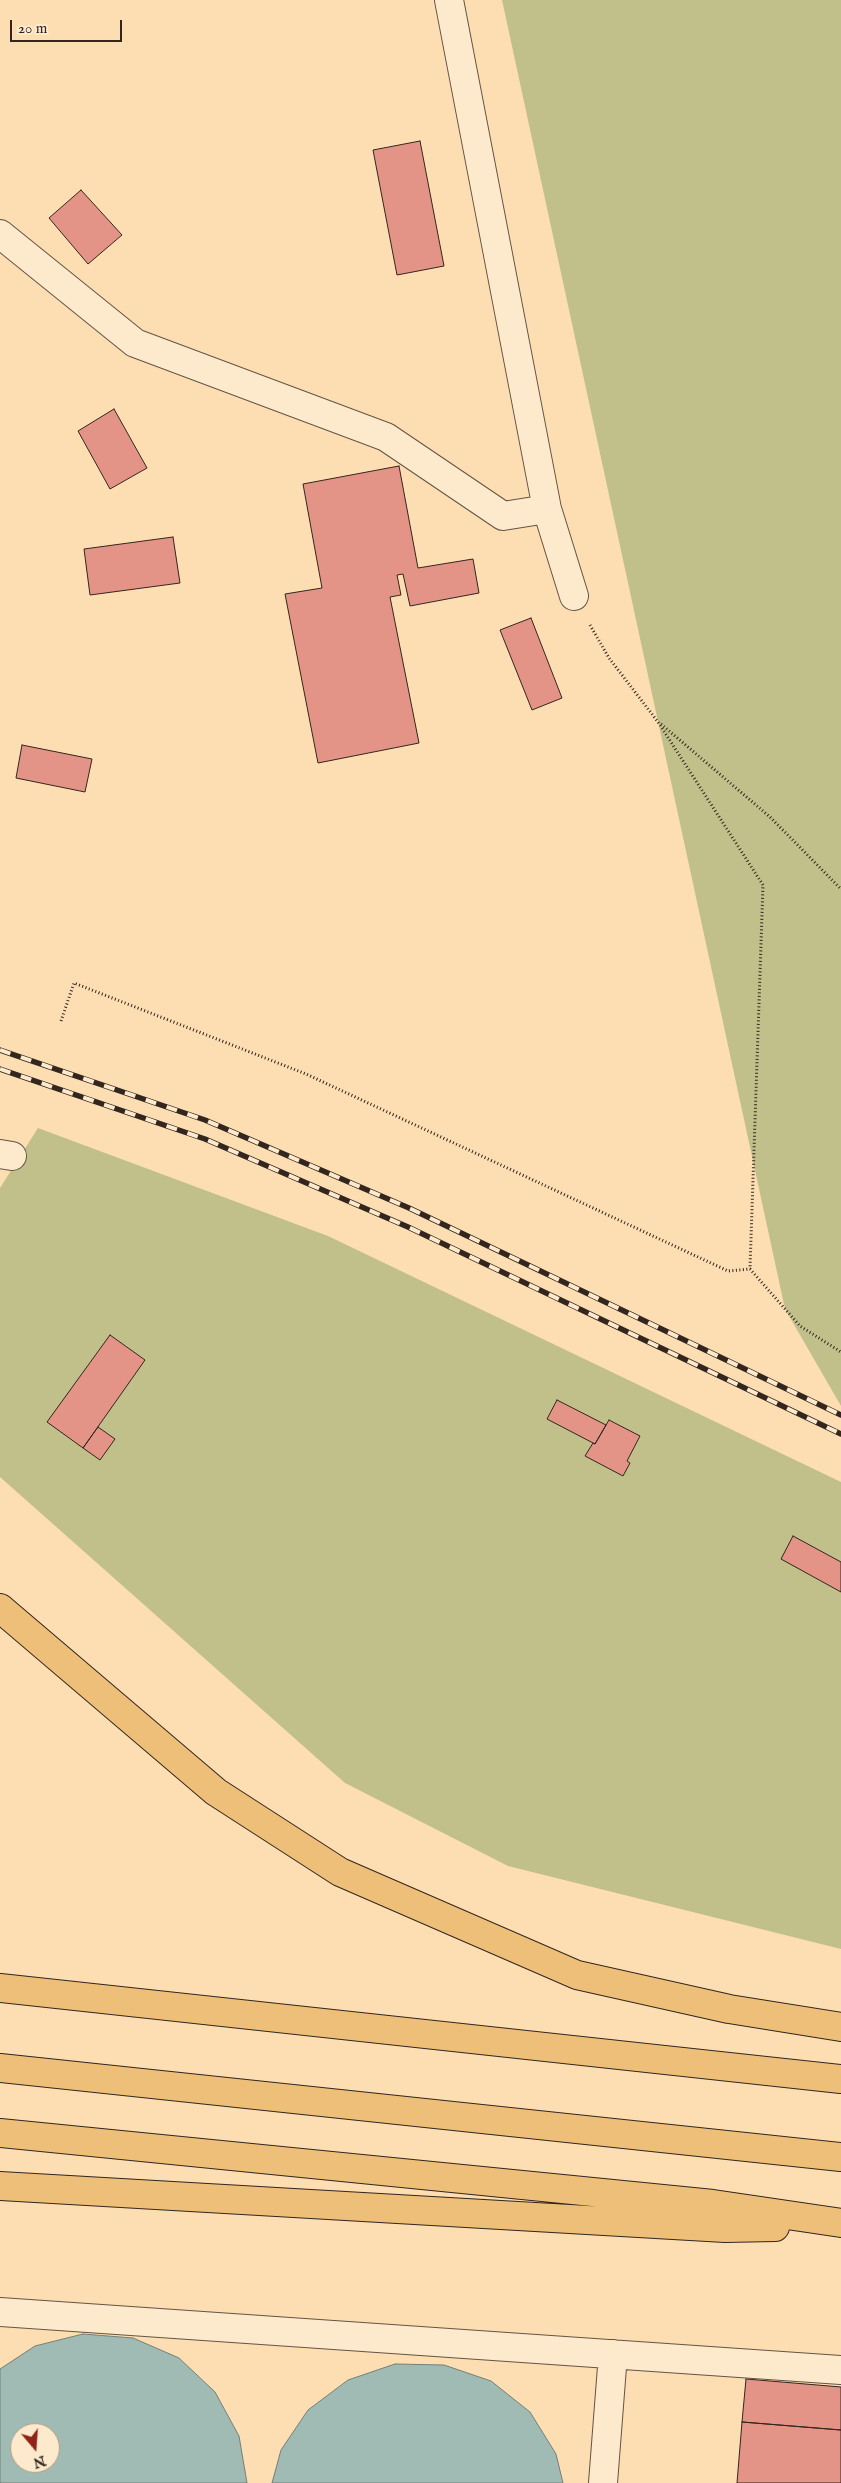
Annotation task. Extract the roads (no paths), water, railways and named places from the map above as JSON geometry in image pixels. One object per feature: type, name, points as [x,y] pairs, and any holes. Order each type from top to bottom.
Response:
[{"type":"highway","points":[[0,1608],[216,1792],[340,1872],[577,1975],[729,2009],[841,2027]]},
{"type":"highway","points":[[0,1988],[841,2079]]},
{"type":"highway","points":[[0,2068],[841,2157]]},
{"type":"highway","points":[[0,2134],[713,2204],[841,2224]]},
{"type":"highway","points":[[0,2186],[725,2228],[841,2224]]},
{"type":"street","points":[[449,0],[547,509],[574,596]]},
{"type":"street","points":[[0,234],[135,343],[386,437],[502,516],[547,509]]},
{"type":"street","points":[[0,2312],[841,2370]]},
{"type":"street","points":[[603,2483],[613,2354]]},
{"type":"water","points":[[83,2334],[133,2338],[179,2358],[215,2392],[239,2436],[247,2483],[0,2483],[0,2369],[35,2346]]},
{"type":"water","points":[[395,2364],[444,2365],[491,2381],[530,2412],[556,2454],[563,2483],[272,2483],[281,2450],[308,2410],[348,2380]]},
{"type":"railway","points":[[0,1050],[205,1120],[409,1208],[841,1415]]},
{"type":"railway","points":[[0,1069],[205,1139],[408,1227],[841,1434]]}]
